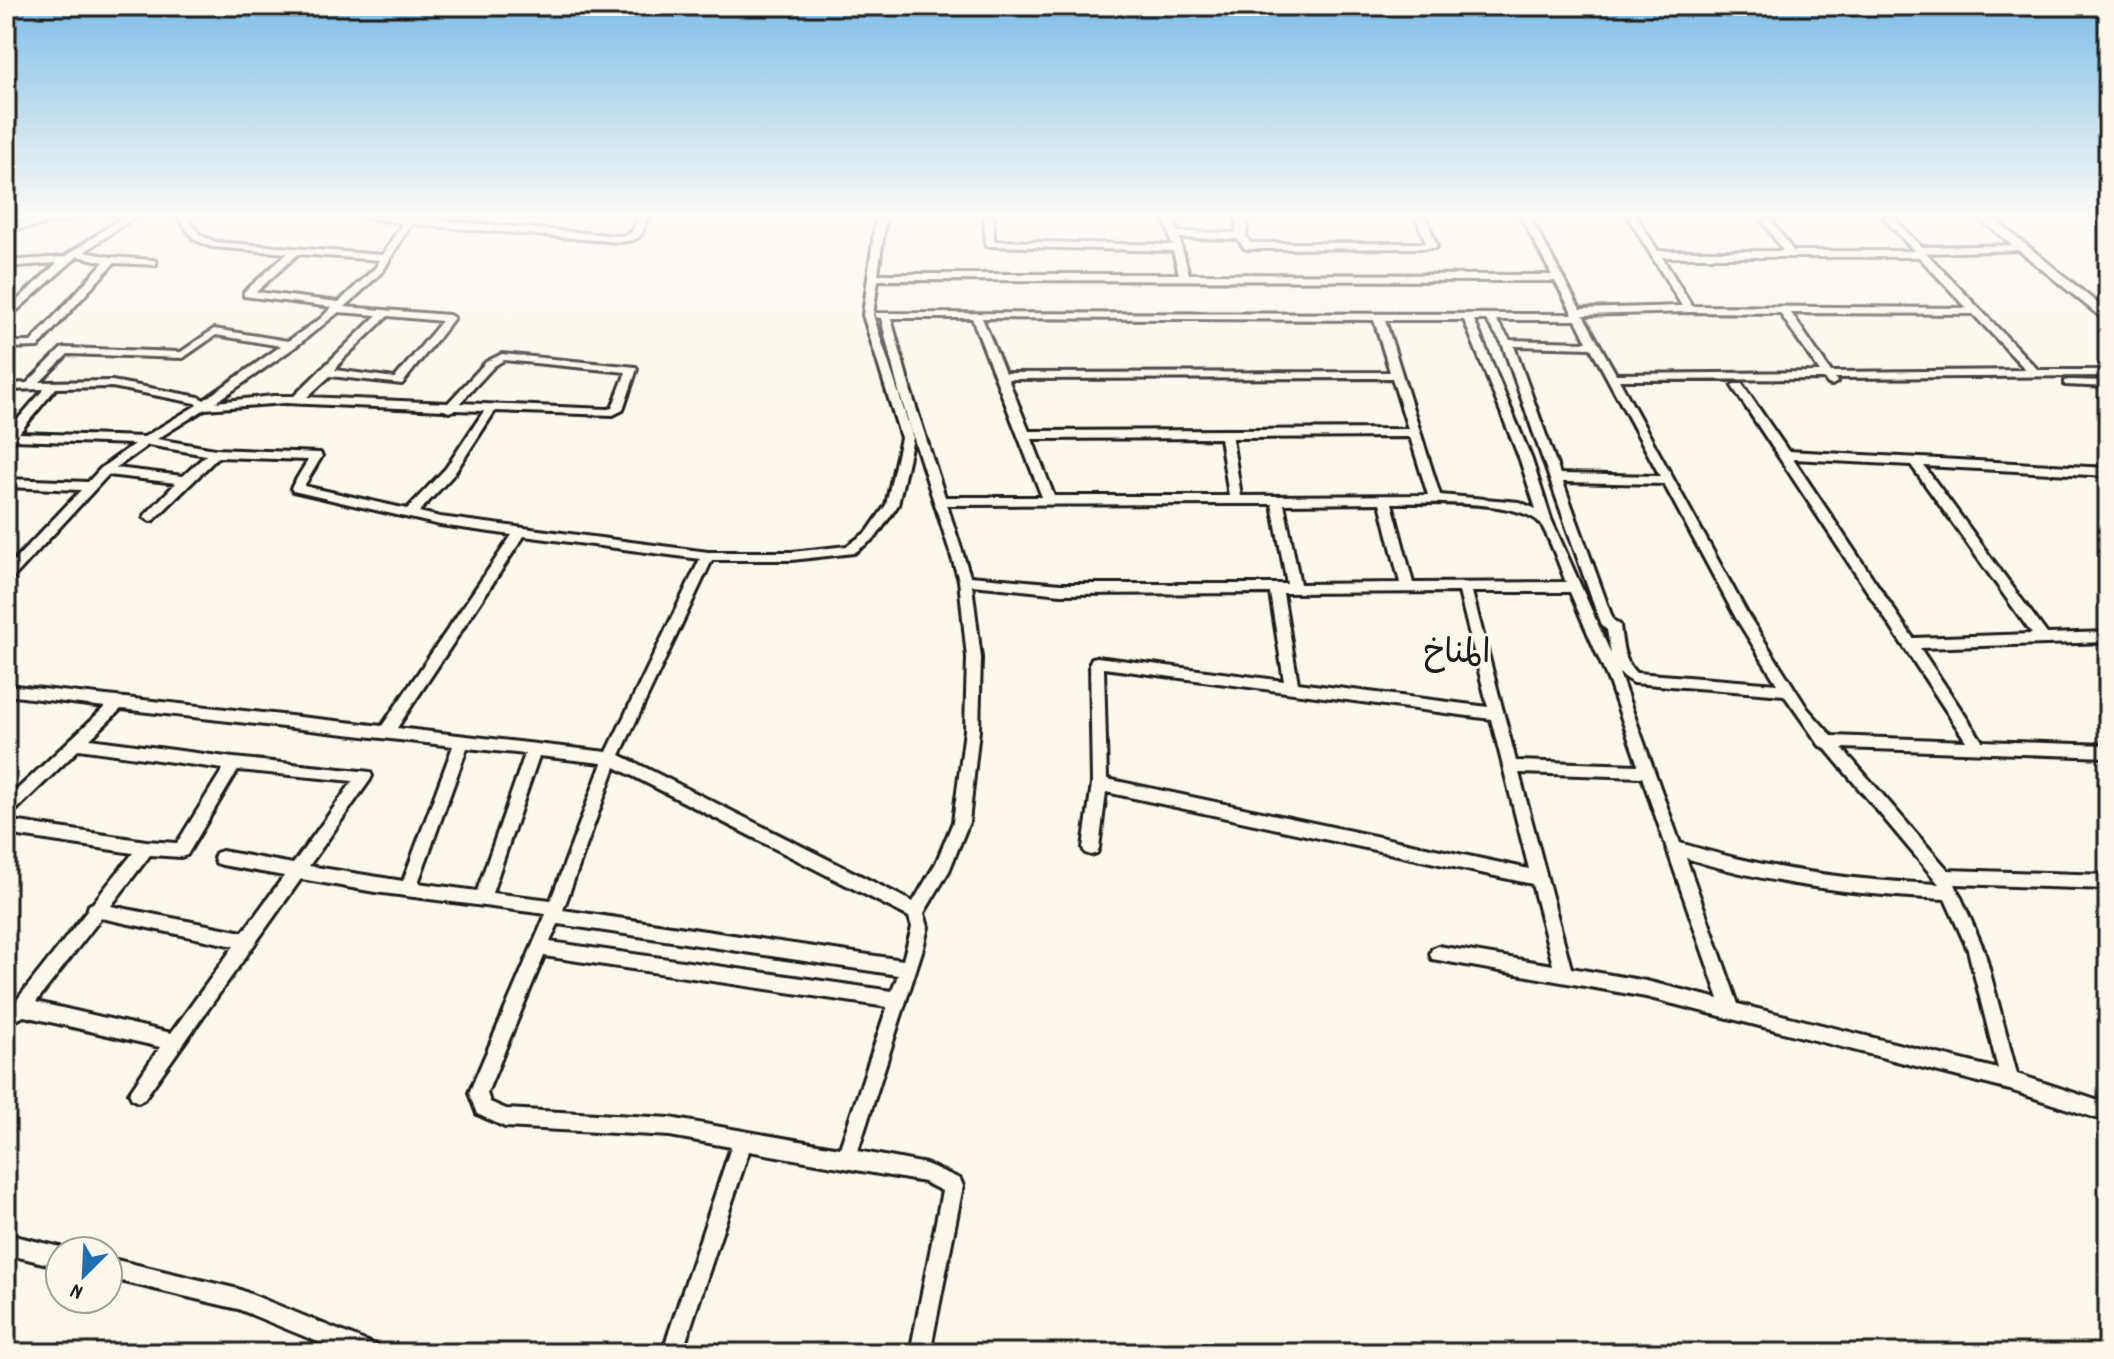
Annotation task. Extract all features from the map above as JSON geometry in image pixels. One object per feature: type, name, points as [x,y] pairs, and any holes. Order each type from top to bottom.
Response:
[{"type":"main road","points":[[2061,280],[2108,319]]},
{"type":"main road","points":[[2077,280],[2108,306]]},
{"type":"street","points":[[6,317],[44,280]]},
{"type":"street","points":[[6,345],[34,345],[93,280]]},
{"type":"street","points":[[263,280],[248,294],[386,313],[449,318],[398,382],[328,372]]},
{"type":"street","points":[[6,577],[105,471],[291,345],[367,280]]},
{"type":"street","points":[[8,438],[146,441],[215,453],[316,456],[297,488],[410,514],[520,532],[708,556],[792,556],[850,550],[872,534],[892,505],[907,438],[868,315],[872,280]]},
{"type":"street","points":[[1557,280],[1743,618],[1788,690],[1825,742],[1948,884],[1976,950],[2010,1081]]},
{"type":"street","points":[[1671,280],[1689,309]]},
{"type":"street","points":[[1947,280],[2036,375]]},
{"type":"street","points":[[868,315],[1490,318],[1689,309],[1976,311]]},
{"type":"street","points":[[1783,309],[1832,380]]},
{"type":"street","points":[[297,400],[386,313]]},
{"type":"street","points":[[846,1158],[920,927],[916,912],[943,866],[961,822],[972,730],[974,658],[965,580],[905,392],[885,315]]},
{"type":"street","points":[[976,316],[1050,501]]},
{"type":"street","points":[[1379,318],[1435,499]]},
{"type":"street","points":[[1468,318],[1526,460],[1545,519],[1616,682],[1732,1011]]},
{"type":"street","points":[[1490,318],[1507,343],[1558,478],[1608,625],[1613,625],[1620,661],[1626,674],[1633,678],[1788,690]]},
{"type":"street","points":[[32,384],[65,351],[183,355],[214,332],[291,345]]},
{"type":"street","points":[[1507,343],[1594,345]]},
{"type":"street","points":[[203,406],[232,406],[276,397],[449,409],[609,413],[619,405],[632,369],[502,357],[449,409]]},
{"type":"street","points":[[1614,382],[2108,373]]},
{"type":"street","points":[[1001,376],[1395,375]]},
{"type":"street","points":[[1614,382],[1738,386],[1832,380],[2108,384]]},
{"type":"street","points":[[6,387],[112,384],[199,400],[203,406]]},
{"type":"street","points":[[8,438],[53,385]]},
{"type":"street","points":[[1738,386],[1979,748]]},
{"type":"street","points":[[410,514],[450,471],[491,409]]},
{"type":"street","points":[[1225,433],[1236,501]]},
{"type":"street","points":[[1025,435],[1413,433]]},
{"type":"street","points":[[150,517],[215,453]]},
{"type":"street","points":[[1784,455],[2108,472]]},
{"type":"street","points":[[1915,462],[2043,639]]},
{"type":"street","points":[[105,471],[186,480]]},
{"type":"street","points":[[1558,478],[1666,480]]},
{"type":"street","points":[[6,483],[91,486]]},
{"type":"street","points":[[940,501],[1435,499],[1519,506],[1545,519]]},
{"type":"street","points":[[1277,500],[1294,588]]},
{"type":"street","points":[[1385,500],[1408,588]]},
{"type":"street","points":[[387,731],[520,532]]},
{"type":"street","points":[[708,556],[611,758],[554,912],[478,1093],[483,1108],[505,1118],[670,1127],[926,1173],[953,1186],[920,1353]]},
{"type":"street","points":[[965,580],[1061,589],[1574,587]]},
{"type":"street","points":[[1276,588],[1292,687]]},
{"type":"street","points":[[1464,588],[1564,975]]},
{"type":"street","points":[[1909,643],[2108,637]]},
{"type":"street","points":[[1091,848],[1100,784],[1097,662],[1497,714]]},
{"type":"street","points":[[6,690],[611,758],[916,912]]},
{"type":"street","points":[[6,810],[118,703]]},
{"type":"street","points":[[408,889],[462,742]]},
{"type":"street","points":[[1825,742],[2108,751]]},
{"type":"street","points":[[75,743],[234,764],[365,776],[138,1093]]},
{"type":"street","points":[[482,899],[534,749]]},
{"type":"street","points":[[6,827],[146,848],[181,850],[234,764]]},
{"type":"street","points":[[1510,767],[1646,771]]},
{"type":"street","points":[[1100,784],[1539,878]]},
{"type":"street","points":[[1673,847],[1797,880],[1869,890],[1948,884],[2108,882]]},
{"type":"street","points":[[6,1017],[22,1007],[146,848]]},
{"type":"street","points":[[222,858],[908,969]]},
{"type":"street","points":[[95,910],[248,941]]},
{"type":"street","points":[[539,948],[897,1000]]},
{"type":"street","points":[[1438,954],[1646,989],[2010,1081],[2108,1113]]},
{"type":"street","points":[[22,1007],[175,1042]]},
{"type":"street","points":[[672,1353],[743,1140]]},
{"type":"street","points":[[6,1244],[44,1253]]},
{"type":"street","points":[[124,1272],[238,1299],[370,1353]]},
{"type":"district","name":"المناخ","points":[[1457,655]]}]
